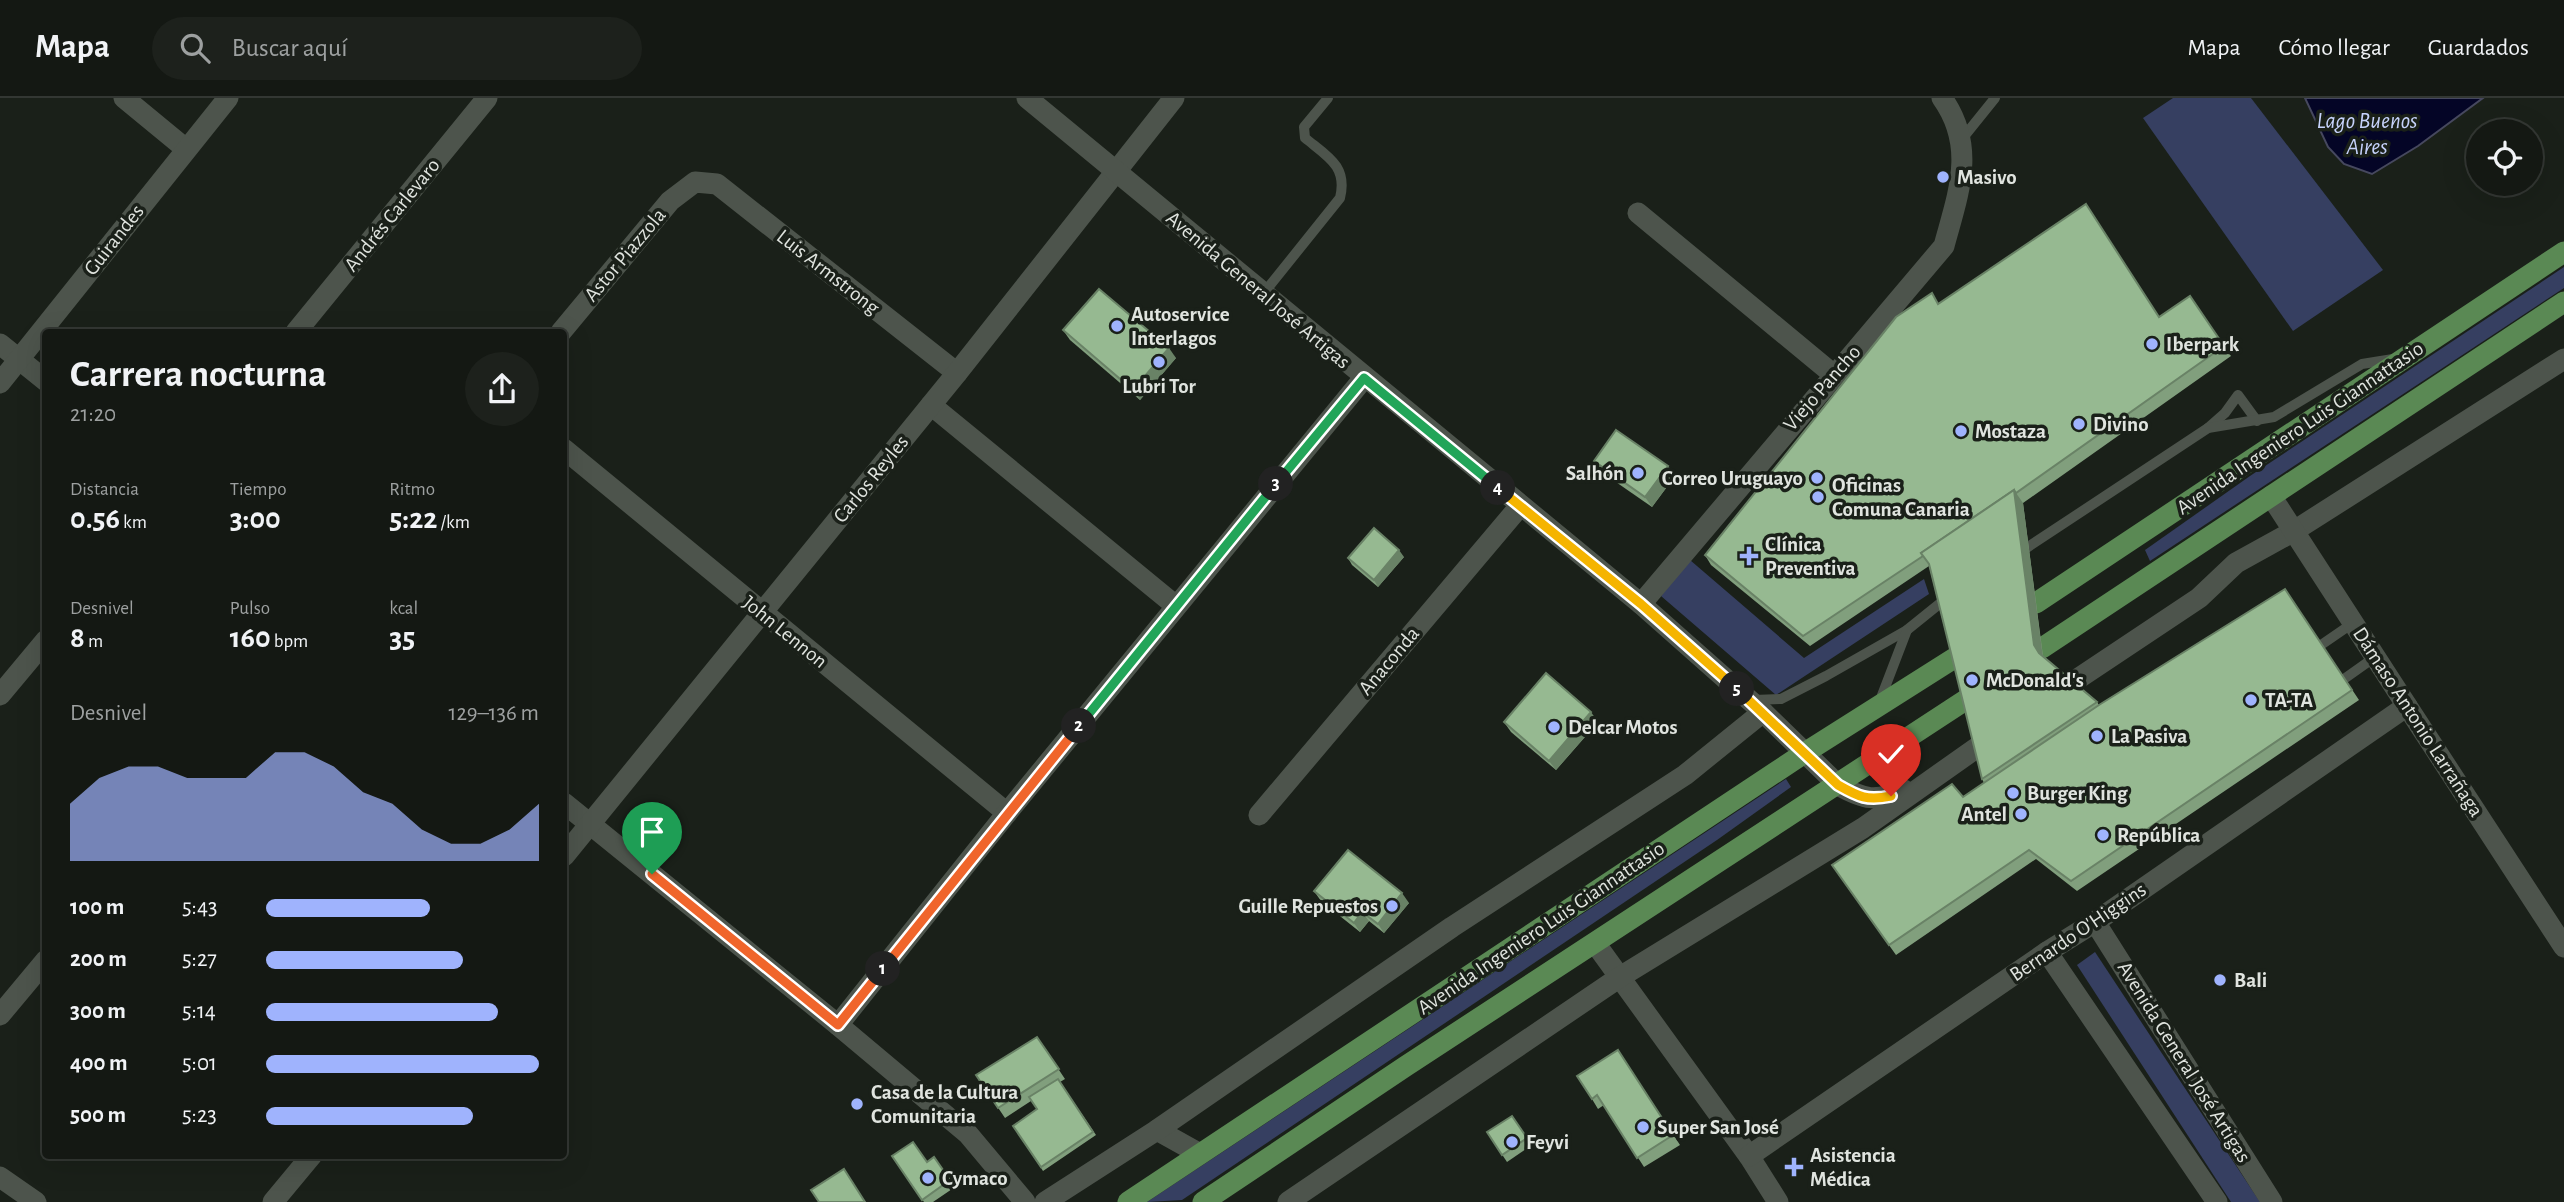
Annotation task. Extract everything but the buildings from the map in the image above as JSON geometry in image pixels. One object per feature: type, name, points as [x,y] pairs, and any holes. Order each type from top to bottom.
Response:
[{"type":"main road","name":"Avenida Ingeniero Luis Giannattasio","points":[[2036,603],[2564,252]]},
{"type":"main road","name":"Avenida Ingeniero Luis Giannattasio","points":[[2042,648],[2564,302]]},
{"type":"main road","name":"Avenida Ingeniero Luis Giannattasio","points":[[1128,1202],[1806,752],[1956,657]]},
{"type":"main road","name":"Avenida Ingeniero Luis Giannattasio","points":[[1203,1202],[1967,699]]},
{"type":"street","points":[[124,98],[186,149]]},
{"type":"street","name":"Guirandes","points":[[44,329],[228,98]]},
{"type":"street","name":"Andrés Carlevaro","points":[[298,329],[488,98]]},
{"type":"street","name":"Avenida General José Artigas","points":[[1027,98],[1641,604],[1756,705],[1838,785]]},
{"type":"street","name":"Carlos Reyles","points":[[567,852],[957,373],[1174,98]]},
{"type":"street","points":[[1942,98],[1949,107],[1962,147]]},
{"type":"street","name":"Viejo Pancho","points":[[1641,604],[1944,246],[1958,190],[1962,147]]},
{"type":"street","name":"Luis Armstrong","points":[[695,182],[716,184],[957,373]]},
{"type":"street","name":"Astor Piazzola","points":[[563,329],[670,201],[695,182]]},
{"type":"street","points":[[1637,213],[1834,375]]},
{"type":"street","name":"Guirandes","points":[[0,383],[42,331]]},
{"type":"street","points":[[0,344],[42,378]]},
{"type":"street","points":[[2070,684],[2199,598],[2236,563],[2294,531],[2564,359]]},
{"type":"street","points":[[838,1025],[1007,813],[1364,378]]},
{"type":"street","points":[[931,405],[1177,606]]},
{"type":"street","name":"John Lennon","points":[[567,451],[1007,813]]},
{"type":"street","name":"Dámaso Antonio Larrañaga","points":[[2271,496],[2564,947]]},
{"type":"street","name":"Anaconda","points":[[1259,816],[1520,506]]},
{"type":"street","points":[[0,695],[42,645]]},
{"type":"street","points":[[1045,1202],[1157,1130],[1452,927],[1685,775],[1756,705]]},
{"type":"street","name":"Bernardo O'Higgins","points":[[1749,1156],[2095,922],[2407,706]]},
{"type":"street","points":[[1288,1202],[1316,1195],[1620,977],[1863,828],[1979,746]]},
{"type":"street","points":[[1838,785],[1857,796],[1873,800],[1891,796],[1942,773]]},
{"type":"street","points":[[567,805],[968,1134],[1025,1202]]},
{"type":"street","name":"Avenida General José Artigas","points":[[2095,922],[2272,1202]]},
{"type":"street","points":[[1595,943],[1749,1156],[1777,1202]]},
{"type":"street","points":[[2047,952],[2217,1202]]},
{"type":"street","points":[[0,1015],[42,965]]},
{"type":"street","points":[[1157,1130],[1200,1154]]},
{"type":"street","points":[[273,1202],[309,1159]]},
{"type":"street","points":[[0,1177],[36,1202]]},
{"type":"lane","points":[[1264,294],[1340,198],[1344,184],[1339,166],[1305,138],[1304,128],[1328,98]]},
{"type":"lane","points":[[1962,147],[1995,98]]},
{"type":"lane","points":[[2208,428],[2274,418],[2362,364],[2403,358]]},
{"type":"lane","points":[[2028,547],[2208,428],[2225,413],[2238,395],[2258,421]]},
{"type":"lane","points":[[1756,705],[1762,701],[1781,699],[1907,630],[1943,601]]},
{"type":"lane","points":[[2321,645],[2353,623]]},
{"type":"lane","points":[[1877,706],[1907,630]]},
{"type":"lane","points":[[2344,679],[2375,657]]},
{"type":"shaded area","points":[[2173,98],[2251,98],[2383,270],[2293,331],[2143,118]]},
{"type":"shaded area","points":[[2564,267],[2564,288],[2150,561],[2145,550],[2250,476]]},
{"type":"shaded area","points":[[1690,560],[1804,658],[1924,579],[1929,594],[1776,695],[1661,596]]},
{"type":"shaded area","points":[[1786,779],[1791,787],[1717,840],[1182,1200],[1147,1202]]},
{"type":"shaded area","points":[[2095,952],[2260,1202],[2231,1202],[2077,965]]},
{"type":"water","name":"Lago Buenos Aires","points":[[2305,98],[2483,98],[2418,146],[2372,174],[2344,164],[2328,147]]},
{"type":"place","name":"Masivo","points":[[1943,177]]},
{"type":"place","name":"Autoservice Interlagos","points":[[1117,326]]},
{"type":"place","name":"Iberpark","points":[[2152,344]]},
{"type":"place","name":"Lubri Tor","points":[[1159,362]]},
{"type":"place","name":"Divino","points":[[2079,424]]},
{"type":"place","name":"Mostaza","points":[[1961,431]]},
{"type":"place","name":"Salhón","points":[[1638,473]]},
{"type":"place","name":"Correo Uruguayo","points":[[1817,478]]},
{"type":"place","name":"Oficinas Comuna Canaria","points":[[1818,497]]},
{"type":"place","name":"Clínica Preventiva","points":[[1749,556]]},
{"type":"place","name":"McDonald's","points":[[1972,680]]},
{"type":"place","name":"TA-TA","points":[[2251,700]]},
{"type":"place","name":"Delcar Motos","points":[[1554,727]]},
{"type":"place","name":"La Pasiva","points":[[2097,736]]},
{"type":"place","name":"Burger King","points":[[2013,793]]},
{"type":"place","name":"Antel","points":[[2021,814]]},
{"type":"place","name":"República","points":[[2103,835]]},
{"type":"place","name":"Guille Repuestos","points":[[1392,906]]},
{"type":"place","name":"Bali","points":[[2220,980]]},
{"type":"place","name":"Casa de la Cultura Comunitaria","points":[[857,1104]]},
{"type":"place","name":"Super San José","points":[[1643,1127]]},
{"type":"place","name":"Feyvi","points":[[1512,1142]]},
{"type":"place","name":"Asistencia Médica","points":[[1794,1167]]},
{"type":"place","name":"Cymaco","points":[[928,1178]]},
{"type":"route","points":[[652,874],[838,1025],[1007,813],[1364,378],[1641,604],[1749,699],[1838,785],[1857,796],[1873,800],[1891,796]]}]
